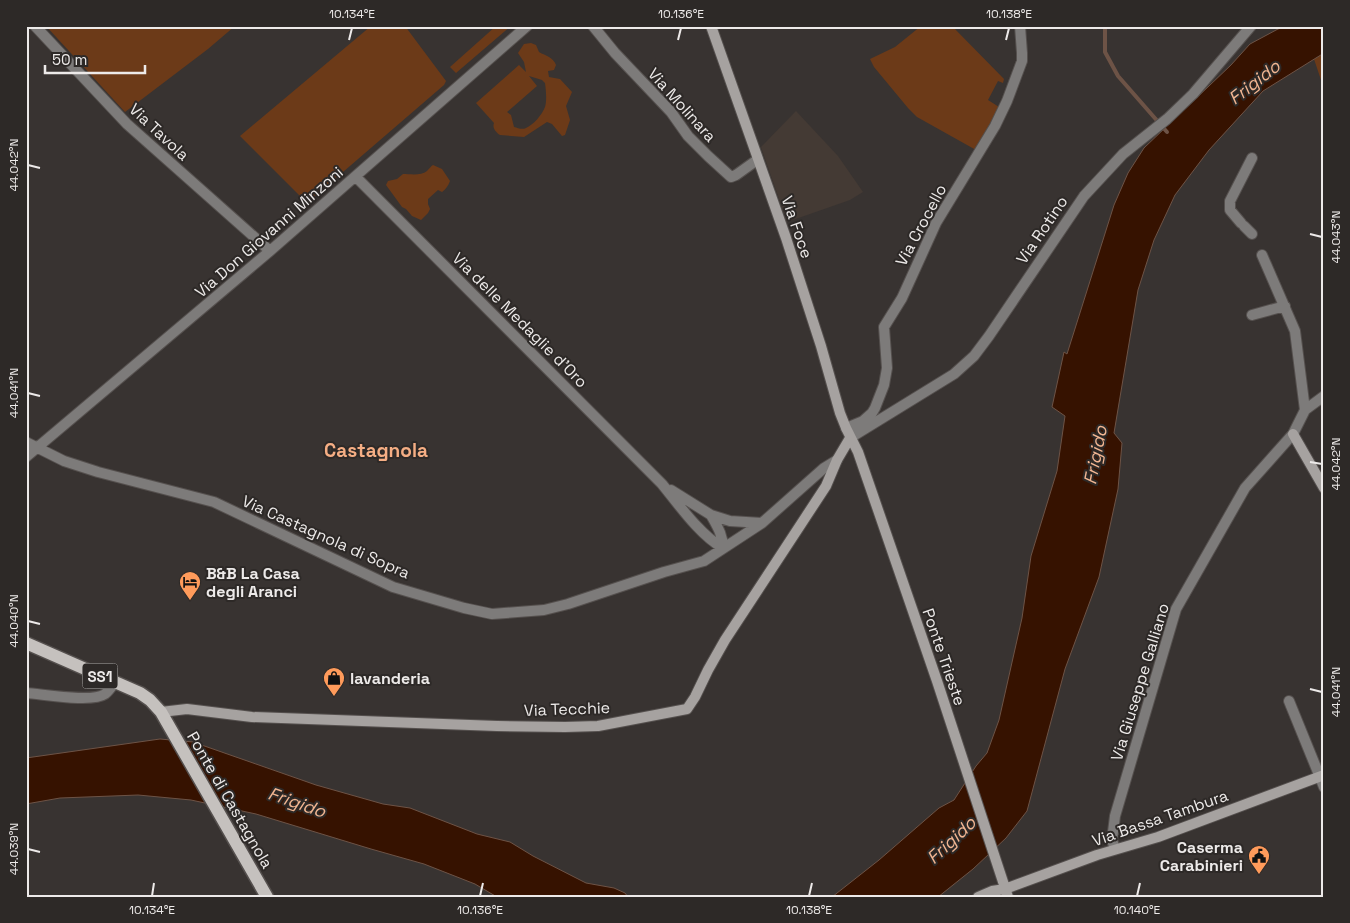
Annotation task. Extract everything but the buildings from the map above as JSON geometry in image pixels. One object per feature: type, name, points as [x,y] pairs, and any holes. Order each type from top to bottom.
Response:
[{"type":"main road","name":"SS1","points":[[26,643],[140,693],[150,700],[163,716]]},
{"type":"main road","name":"Ponte di Castagnola","points":[[163,716],[267,897]]},
{"type":"street","name":"Via Tavola","points":[[35,26],[127,124],[270,251]]},
{"type":"street","name":"Via Don Giovanni Minzoni","points":[[26,458],[270,251],[527,26]]},
{"type":"street","name":"Via Molinara","points":[[593,26],[615,53],[671,112],[688,136],[731,177],[758,160]]},
{"type":"street","name":"Via Foce","points":[[711,26],[792,258],[848,433],[858,452]]},
{"type":"street","name":"Via Crocello","points":[[848,433],[872,414],[875,408],[884,385],[887,368],[884,327],[902,298],[936,223],[996,126],[1010,93],[1022,61],[1020,26]]},
{"type":"street","name":"Via Rotino","points":[[848,433],[954,374],[974,356],[1084,196],[1123,154],[1164,121],[1193,94],[1251,26]]},
{"type":"street","points":[[1252,158],[1230,201],[1230,210],[1252,234]]},
{"type":"street","name":"Via delle Medaglie d'Oro","points":[[356,176],[662,484],[715,544],[723,548]]},
{"type":"street","points":[[1262,255],[1295,331],[1305,410],[1324,396]]},
{"type":"street","points":[[1252,315],[1285,306]]},
{"type":"street","name":"Via Giuseppe Galliano","points":[[1115,850],[1112,840],[1115,816],[1176,609],[1245,488],[1293,434],[1305,410]]},
{"type":"street","name":"Via Tecchie","points":[[163,716],[187,709],[252,717],[565,727],[598,726],[687,709],[725,640],[826,486],[848,433]]},
{"type":"street","points":[[1293,434],[1324,488]]},
{"type":"street","name":"Via Castagnola di Sopra","points":[[26,442],[64,461],[98,472],[214,502],[393,586],[464,608],[492,614],[544,610],[568,604],[704,560],[762,524],[824,468],[838,460]]},
{"type":"street","name":"Ponte Trieste","points":[[858,452],[937,681],[1006,893]]},
{"type":"street","name":"Via delle Medaglie d'Oro","points":[[662,484],[711,515],[730,521],[762,524]]},
{"type":"street","points":[[711,515],[720,531],[723,548]]},
{"type":"street","points":[[26,693],[76,698],[98,698],[105,694],[115,682]]},
{"type":"street","points":[[1288,702],[1322,780]]},
{"type":"street","name":"Via Bassa Tambura","points":[[978,897],[992,891],[1006,893],[1097,855],[1158,837],[1322,780]]},
{"type":"shaded area","points":[[46,26],[235,26],[125,112]]},
{"type":"shaded area","points":[[371,26],[405,26],[446,81],[444,85],[307,203],[240,136]]},
{"type":"shaded area","points":[[496,26],[511,26],[456,73],[450,67]]},
{"type":"shaded area","points":[[921,26],[952,26],[1004,79],[1003,83],[998,81],[988,100],[999,107],[976,150],[917,117],[874,67],[870,59],[895,47]]},
{"type":"shaded area","points":[[531,43],[536,45],[539,52],[553,60],[556,65],[554,70],[548,71],[549,77],[560,79],[572,92],[566,106],[570,120],[565,135],[562,136],[552,124],[547,122],[524,137],[500,135],[494,128],[494,123],[476,103],[519,65],[526,72],[524,62],[518,53],[524,44]],"holes":[[[529,76],[542,80],[545,83],[546,98],[542,113],[529,127],[522,129],[514,127],[511,115],[507,112],[537,86]]]},
{"type":"shaded area","points":[[1324,53],[1324,89],[1314,59]]},
{"type":"shaded area","points":[[796,111],[838,156],[863,192],[850,200],[787,222],[761,147]]},
{"type":"shaded area","points":[[433,165],[442,169],[450,181],[442,192],[438,190],[428,199],[430,209],[421,220],[412,216],[402,207],[386,185],[388,181],[397,179],[403,174],[425,173]]},
{"type":"water","name":"Frigido","points":[[1286,26],[1324,26],[1324,53],[1263,91],[1209,150],[1175,195],[1154,240],[1138,290],[1114,433],[1122,443],[1118,489],[1099,577],[1065,669],[1027,811],[1006,838],[973,869],[938,897],[832,897],[879,860],[939,808],[954,800],[976,766],[987,753],[999,720],[1022,618],[1031,556],[1057,471],[1065,416],[1052,407],[1064,352],[1067,354],[1114,205],[1128,173],[1144,148],[1231,65],[1250,44]]},
{"type":"water","name":"Frigido","points":[[160,739],[193,742],[316,785],[383,804],[410,808],[477,834],[510,842],[586,883],[614,888],[625,893],[628,897],[497,897],[475,884],[424,864],[256,814],[191,800],[138,795],[60,798],[26,804],[26,758]]},
{"type":"waterway","points":[[1105,26],[1105,52],[1118,76],[1167,132]]},
{"type":"place","name":"B&B La Casa degli Aranci","points":[[190,601]]},
{"type":"place","name":"lavanderia","points":[[334,697]]},
{"type":"place","name":"Caserma Carabinieri","points":[[1259,875]]},
{"type":"district","name":"Castagnola","points":[[376,450]]}]
